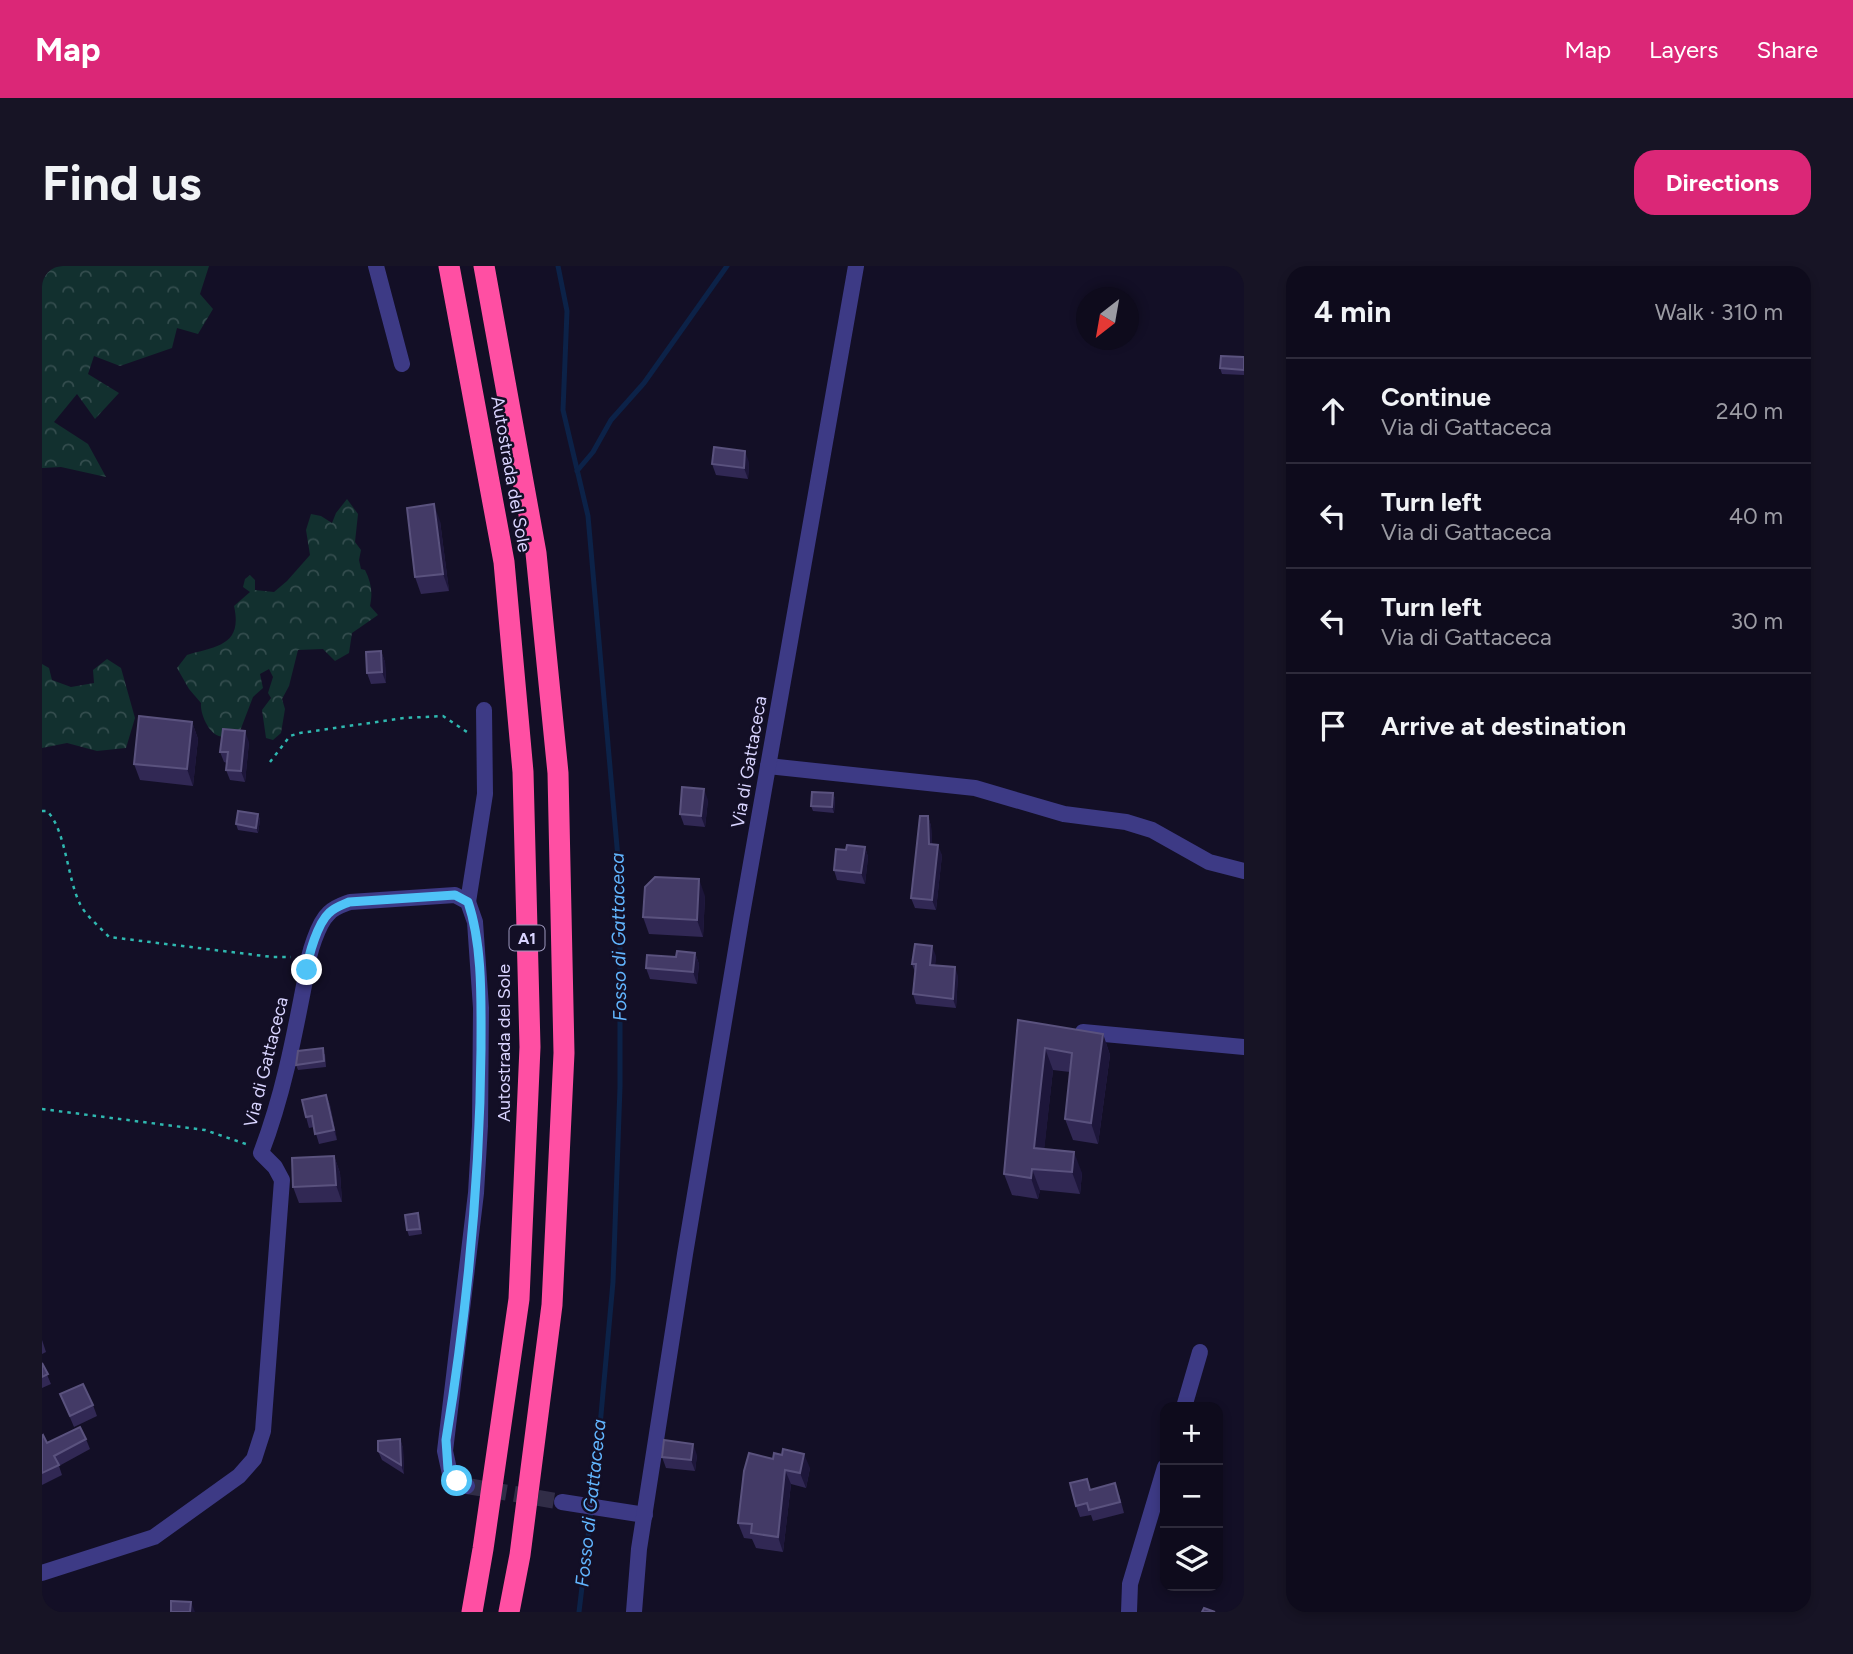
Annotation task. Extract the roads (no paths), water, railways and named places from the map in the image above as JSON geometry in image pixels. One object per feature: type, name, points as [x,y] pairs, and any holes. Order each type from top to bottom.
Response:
[{"type":"highway","name":"Autostrada del Sole","points":[[449,266],[504,562],[523,772],[530,1047],[519,1299],[472,1612]]},
{"type":"highway","name":"Autostrada del Sole","points":[[484,266],[536,552],[558,774],[564,1053],[552,1305],[520,1555],[509,1612]]},
{"type":"street","points":[[376,266],[402,365]]},
{"type":"street","name":"Via di Gattaceca","points":[[634,1612],[645,1515],[685,1254],[856,266]]},
{"type":"street","points":[[467,1486],[450,1474],[445,1451],[476,1194],[480,1126],[481,1007],[475,922],[468,902],[485,794],[484,710]]},
{"type":"street","points":[[768,766],[975,788],[1064,814],[1126,822],[1152,830],[1209,862],[1244,871]]},
{"type":"street","name":"Via di Gattaceca","points":[[42,1573],[154,1537],[239,1476],[254,1459],[263,1431],[282,1180],[275,1167],[261,1153],[278,1108],[289,1063],[308,956],[326,915],[349,902],[455,895],[468,902]]},
{"type":"street","points":[[1078,1032],[1244,1047]]},
{"type":"street","points":[[1185,1402],[1200,1352]]},
{"type":"street","points":[[1129,1612],[1130,1584],[1160,1484]]},
{"type":"street","points":[[562,1502],[645,1515]]},
{"type":"waterway","name":"Fosso di Gattaceca","points":[[558,266],[567,311],[563,410],[588,516],[620,881],[620,1087],[613,1282],[596,1470],[579,1612]]},
{"type":"waterway","points":[[577,471],[593,452],[611,420],[644,383],[727,266]]},
{"type":"tunnel","points":[[467,1486],[562,1502]]}]
